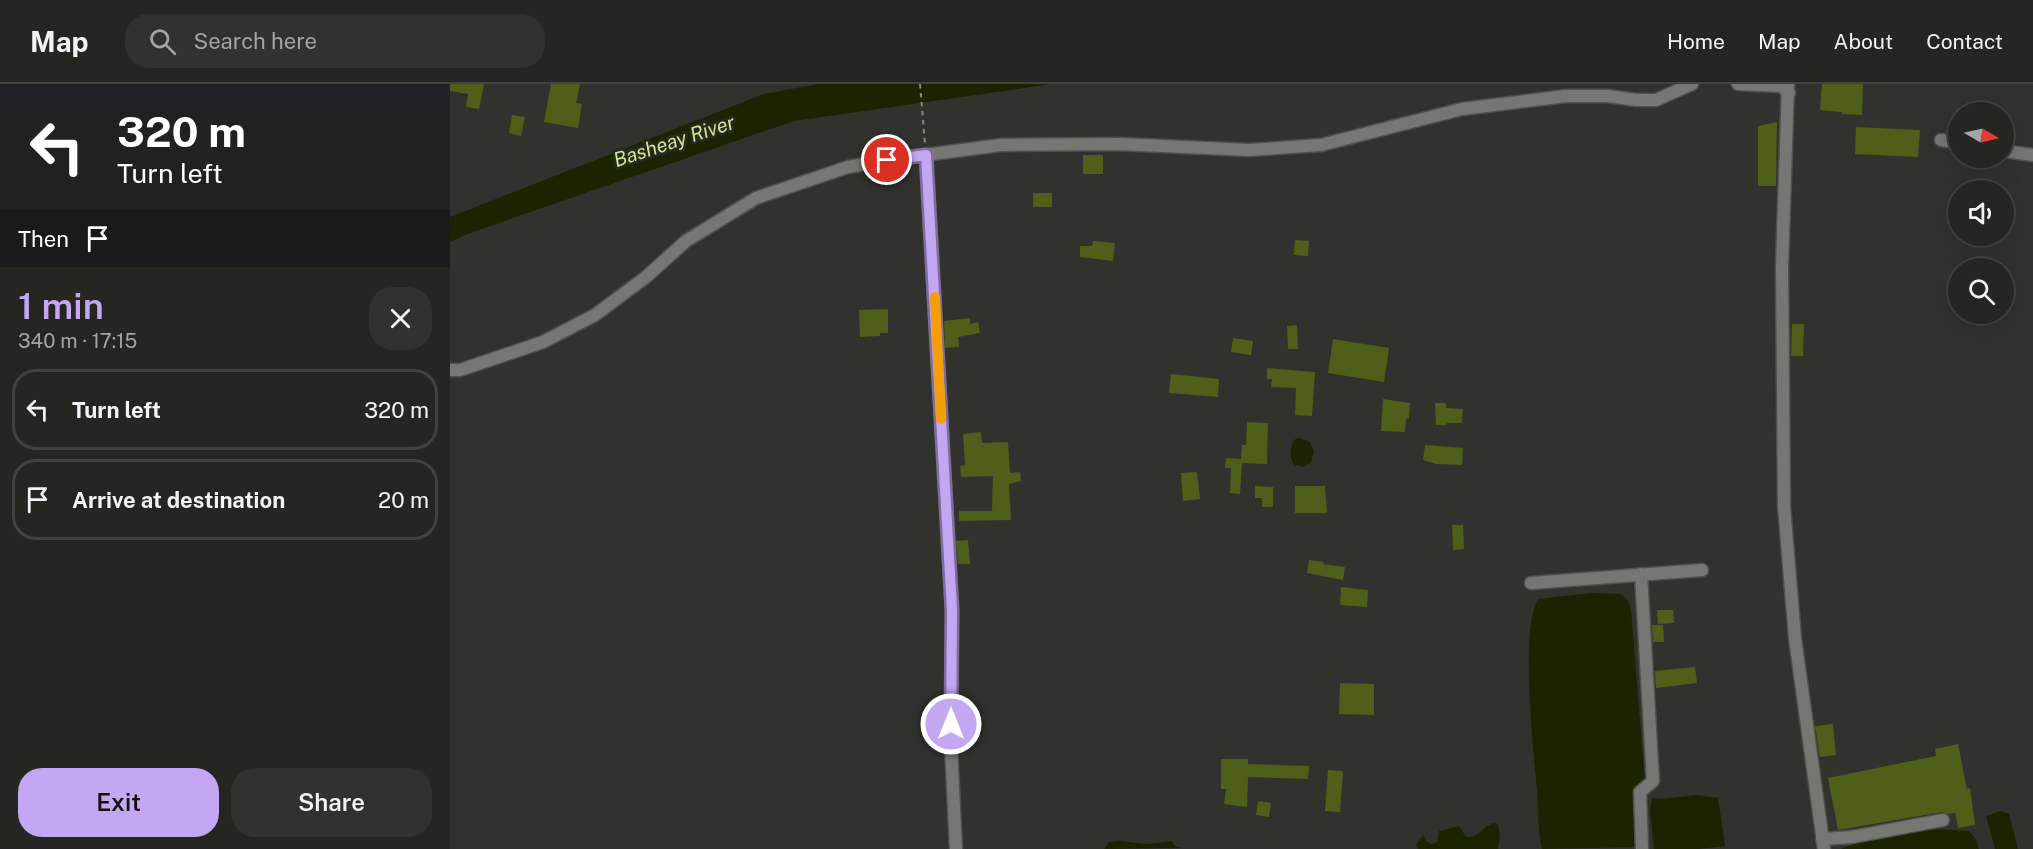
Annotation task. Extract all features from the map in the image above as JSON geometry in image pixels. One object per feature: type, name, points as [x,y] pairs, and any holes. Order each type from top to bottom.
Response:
[{"type":"street","points":[[450,370],[460,370],[543,342],[595,315],[646,277],[686,242],[756,198],[848,167],[1001,145],[1119,144],[1249,150],[1321,145],[1462,109],[1566,96],[1608,96],[1656,100],[1692,84]]},
{"type":"street","points":[[1738,84],[1788,88],[1782,267],[1784,506],[1795,638],[1823,844],[1943,820]]},
{"type":"street","points":[[1941,140],[1948,141]]},
{"type":"street","points":[[2014,152],[2033,155]]},
{"type":"street","points":[[926,155],[952,610],[951,747],[956,849]]},
{"type":"street","points":[[1532,583],[1702,570]]},
{"type":"street","points":[[1641,574],[1653,781],[1640,792],[1642,849]]},
{"type":"path","points":[[920,84],[926,155]]},
{"type":"water","name":"Basheay River","points":[[818,84],[1052,84],[794,121],[470,233],[450,242],[450,217],[764,94]]},
{"type":"water","points":[[1298,438],[1309,441],[1314,451],[1311,462],[1304,467],[1295,465],[1291,456],[1294,440]]},
{"type":"water","points":[[1591,593],[1622,594],[1631,610],[1645,781],[1636,847],[1542,849],[1529,691],[1530,636],[1533,614],[1538,599]]},
{"type":"water","points":[[1697,795],[1718,798],[1725,846],[1698,849],[1654,849],[1650,811],[1652,798]]},
{"type":"water","points":[[2000,811],[2009,814],[2018,849],[1995,849],[1986,816]]},
{"type":"water","points":[[1494,823],[1498,825],[1500,837],[1498,849],[1418,849],[1416,845],[1423,835],[1426,841],[1432,844],[1437,842],[1439,831],[1459,826],[1466,837]]},
{"type":"water","points":[[1933,829],[1969,831],[1976,839],[1979,849],[1841,849],[1858,842]]},
{"type":"water","points":[[1172,841],[1176,847],[1181,848],[1104,849],[1109,842],[1147,844]]},
{"type":"building","points":[[450,84],[484,84],[479,109],[466,107],[468,94],[450,91]]},
{"type":"building","points":[[551,84],[580,84],[576,103],[582,104],[578,128],[544,122]]},
{"type":"building","points":[[1822,84],[1863,84],[1862,115],[1820,110]]},
{"type":"building","points":[[512,115],[525,117],[521,136],[509,133]]},
{"type":"building","points":[[1777,122],[1776,186],[1758,186],[1758,126]]},
{"type":"building","points":[[1856,127],[1920,130],[1918,157],[1855,154]]},
{"type":"building","points":[[1083,155],[1103,155],[1103,174],[1083,174]]},
{"type":"building","points":[[1033,193],[1052,193],[1052,207],[1033,207]]},
{"type":"building","points":[[1295,240],[1309,241],[1308,256],[1294,255]]},
{"type":"building","points":[[1093,241],[1115,243],[1113,261],[1080,257],[1080,246],[1092,246]]},
{"type":"building","points":[[888,309],[888,333],[880,333],[880,336],[860,337],[859,310]]},
{"type":"building","points":[[970,318],[970,324],[978,322],[980,333],[958,337],[959,347],[945,348],[944,321]]},
{"type":"building","points":[[1792,324],[1804,324],[1803,356],[1791,356]]},
{"type":"building","points":[[1297,325],[1298,349],[1288,349],[1287,326]]},
{"type":"building","points":[[1233,338],[1253,341],[1251,355],[1231,352]]},
{"type":"building","points":[[1333,339],[1389,348],[1384,382],[1328,373]]},
{"type":"building","points":[[1267,368],[1315,372],[1312,416],[1295,415],[1296,388],[1271,387],[1272,379],[1267,379]]},
{"type":"building","points":[[1171,374],[1219,379],[1218,397],[1169,393]]},
{"type":"building","points":[[1383,399],[1410,403],[1405,432],[1381,431]]},
{"type":"building","points":[[1435,403],[1446,403],[1446,408],[1463,409],[1462,423],[1436,425]]},
{"type":"building","points":[[1247,422],[1268,423],[1267,464],[1242,463],[1240,494],[1230,493],[1231,468],[1225,468],[1226,458],[1241,459],[1242,445],[1246,445]]},
{"type":"building","points":[[981,432],[982,443],[1008,442],[1010,473],[1020,472],[1021,481],[1009,484],[1011,520],[959,521],[959,511],[992,511],[993,476],[961,477],[960,466],[965,465],[963,434]]},
{"type":"building","points":[[1425,445],[1463,448],[1462,465],[1436,464],[1423,460]]},
{"type":"building","points":[[1197,472],[1200,499],[1183,501],[1181,473]]},
{"type":"building","points":[[1255,486],[1273,487],[1273,507],[1262,507],[1262,498],[1255,498]]},
{"type":"building","points":[[1295,486],[1325,486],[1327,513],[1295,513]]},
{"type":"building","points":[[1452,525],[1463,525],[1464,549],[1453,550]]},
{"type":"building","points":[[968,540],[970,564],[958,564],[956,541]]},
{"type":"building","points":[[1309,560],[1345,567],[1343,580],[1307,573]]},
{"type":"building","points":[[1341,587],[1368,590],[1367,607],[1340,605]]},
{"type":"building","points":[[1657,610],[1673,610],[1674,623],[1658,624]]},
{"type":"building","points":[[1652,625],[1663,625],[1664,642],[1653,642]]},
{"type":"building","points":[[1695,667],[1697,683],[1656,688],[1655,671]]},
{"type":"building","points":[[1340,683],[1374,684],[1374,715],[1339,714]]},
{"type":"building","points":[[1833,724],[1836,755],[1820,757],[1815,726]]},
{"type":"building","points":[[1958,744],[1967,789],[1970,788],[1975,825],[1958,828],[1955,813],[1942,812],[1838,830],[1828,778],[1936,756],[1935,749]]},
{"type":"building","points":[[1221,759],[1248,759],[1248,764],[1309,766],[1308,779],[1248,777],[1247,807],[1224,804],[1226,789],[1221,789]]},
{"type":"building","points":[[1328,770],[1343,771],[1340,812],[1325,811]]},
{"type":"building","points":[[1258,801],[1271,803],[1269,817],[1256,815]]},
{"type":"slow traffic","points":[[935,297],[941,419]]},
{"type":"route","points":[[887,160],[926,155],[952,610],[951,724]]}]
